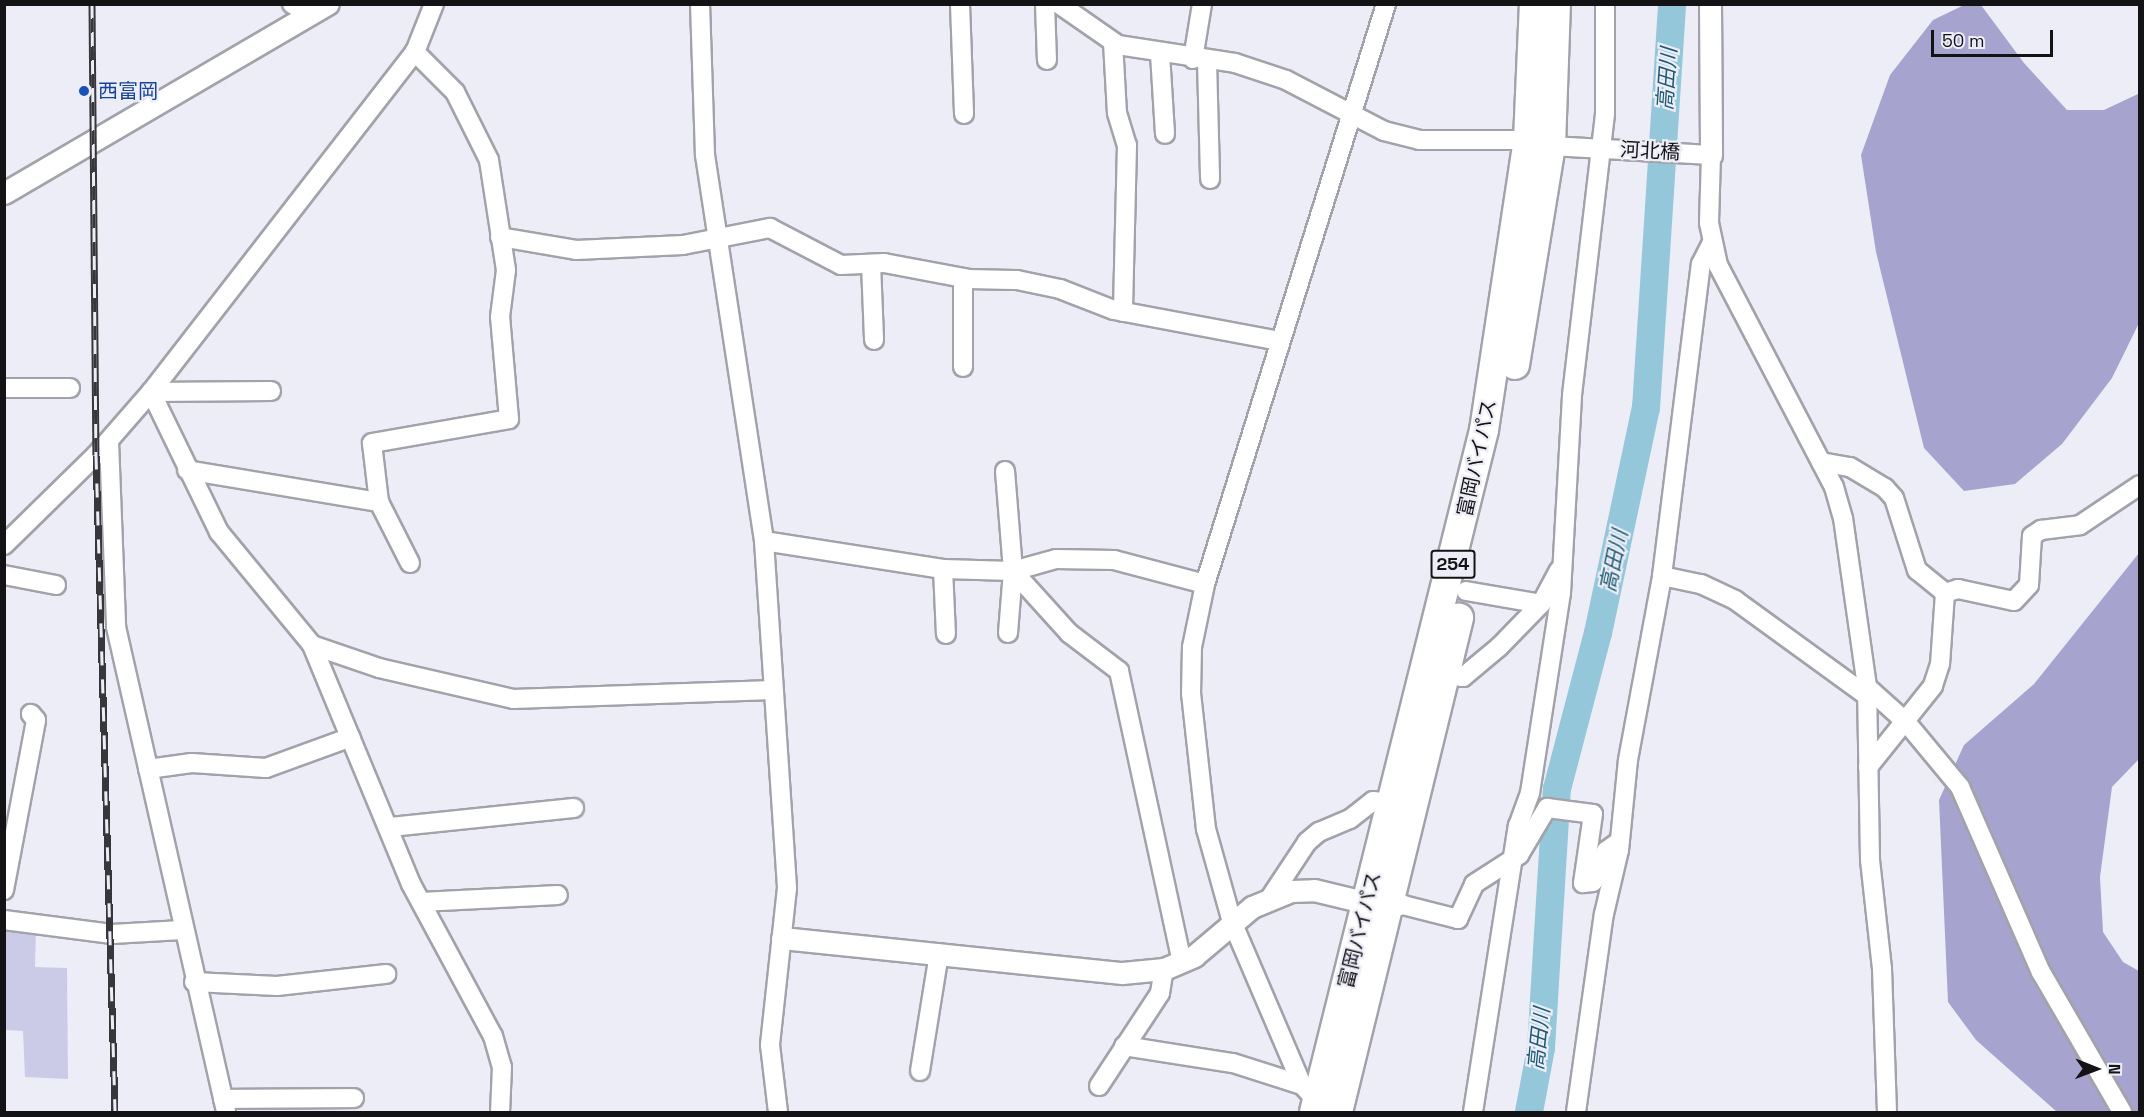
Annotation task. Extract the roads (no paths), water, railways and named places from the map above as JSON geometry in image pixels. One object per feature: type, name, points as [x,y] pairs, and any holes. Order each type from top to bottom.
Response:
[{"type":"highway","name":"富岡バイパス","points":[[1378,906],[1392,803],[1484,430],[1539,143],[1534,4]]},
{"type":"highway","name":"富岡バイパス","points":[[1318,1103],[1446,675],[1466,591],[1521,336],[1539,143],[1556,4]]},
{"type":"street","points":[[4,193],[300,9],[328,4]]},
{"type":"street","points":[[4,545],[109,441],[152,392],[416,52],[434,4]]},
{"type":"street","points":[[700,4],[705,155],[721,238],[764,541],[787,888],[770,1045],[778,1113]]},
{"type":"street","points":[[960,4],[964,114]]},
{"type":"street","points":[[1045,4],[1047,60]]},
{"type":"street","points":[[1059,4],[1113,42],[1117,113],[1127,145],[1123,312]]},
{"type":"street","points":[[1202,4],[1200,60],[1210,179]]},
{"type":"street","points":[[1318,1103],[1232,922],[1206,829],[1191,694],[1191,646],[1205,584],[1386,4]]},
{"type":"street","points":[[1473,1113],[1515,858],[1544,713],[1562,564],[1572,395],[1600,149],[1605,4]]},
{"type":"street","points":[[1710,4],[1706,154],[1712,243],[1718,265],[1821,462],[1843,518],[1867,692],[1868,767],[1887,1113]]},
{"type":"street","name":"河北橋","points":[[1113,42],[1160,54],[1234,63],[1286,80],[1384,131],[1419,140],[1539,143],[1600,149],[1706,154]]},
{"type":"street","points":[[410,563],[379,502],[372,443],[509,419],[500,317],[506,270],[489,160],[455,92],[416,52]]},
{"type":"street","points":[[1160,54],[1165,134]]},
{"type":"street","points":[[500,237],[576,250],[683,245],[770,228],[841,265],[871,264],[963,278],[1017,280],[1060,289],[1123,312],[1280,341]]},
{"type":"street","points":[[1576,1113],[1604,914],[1620,841],[1628,760],[1662,576],[1701,264],[1712,243]]},
{"type":"street","points":[[871,264],[874,340]]},
{"type":"street","points":[[963,278],[963,367]]},
{"type":"street","points":[[4,388],[70,388]]},
{"type":"street","points":[[152,392],[271,391]]},
{"type":"street","points":[[152,392],[187,470],[219,532],[312,645],[421,902],[493,1036],[502,1067],[500,1113]]},
{"type":"street","points":[[109,441],[116,627],[182,930],[224,1106],[354,1098]]},
{"type":"street","points":[[1821,462],[1850,467],[1885,488],[1894,498],[1917,570],[1945,593]]},
{"type":"street","points":[[187,470],[379,502]]},
{"type":"street","points":[[1005,471],[1013,571],[1008,633]]},
{"type":"street","points":[[1945,593],[1958,589],[2014,601],[2029,585],[2031,536],[2080,525],[2139,485]]},
{"type":"street","points":[[764,541],[943,569],[1013,571],[1056,559],[1114,560],[1205,584]]},
{"type":"street","points":[[1446,675],[1462,677],[1540,604],[1562,564]]},
{"type":"street","points":[[943,569],[946,634]]},
{"type":"street","points":[[1013,571],[1069,633],[1119,671],[1173,965],[1160,993],[1099,1086]]},
{"type":"street","points":[[4,575],[56,585]]},
{"type":"street","points":[[1662,576],[1701,584],[1735,600],[1906,722],[1960,787],[2041,972],[2121,1113]]},
{"type":"street","points":[[1466,591],[1540,604]]},
{"type":"street","points":[[1868,767],[1933,686],[1940,664],[1945,593]]},
{"type":"street","points":[[312,645],[379,668],[513,699],[773,690]]},
{"type":"street","points":[[4,890],[36,720],[32,714]]},
{"type":"street","points":[[148,769],[192,763],[266,768],[351,737]]},
{"type":"street","points":[[1270,898],[1307,842],[1319,832],[1350,819],[1373,801],[1392,803]]},
{"type":"street","points":[[782,938],[1122,973],[1173,965],[1232,922],[1270,898],[1314,890],[1378,906],[1402,905],[1458,919],[1474,884],[1515,858],[1547,807],[1593,814],[1583,883],[1593,882],[1606,852],[1620,841]]},
{"type":"street","points":[[390,827],[574,808]]},
{"type":"street","points":[[421,902],[558,895]]},
{"type":"street","points":[[4,920],[112,934],[182,930]]},
{"type":"street","points":[[920,1071],[939,954]]},
{"type":"street","points":[[194,982],[277,986],[387,974]]},
{"type":"street","points":[[1124,1046],[1233,1063],[1318,1103]]},
{"type":"waterway","name":"高田川","points":[[1529,1112],[1541,1048],[1557,789],[1598,633],[1646,408],[1672,4]]},
{"type":"railway","points":[[92,4],[96,455],[115,1112]]},
{"type":"place","name":"西富岡","points":[[84,91]]}]
